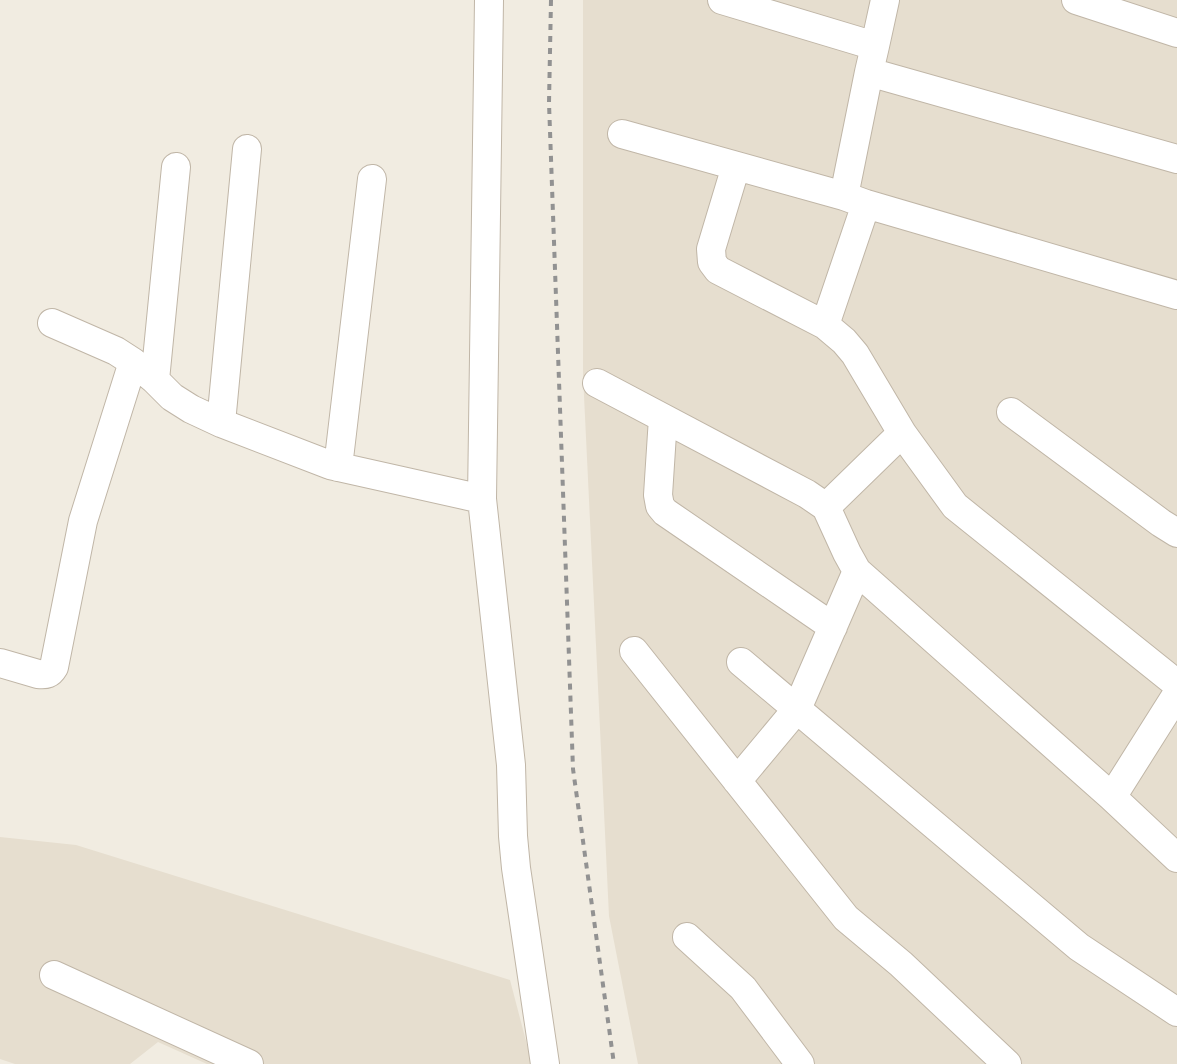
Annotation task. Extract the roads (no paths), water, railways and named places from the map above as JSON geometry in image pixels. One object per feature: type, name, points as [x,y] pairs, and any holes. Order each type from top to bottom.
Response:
[{"type":"street","points":[[489,0],[482,499],[511,765],[516,868],[545,1064]]},
{"type":"street","points":[[722,0],[876,46]]},
{"type":"street","points":[[825,325],[855,200],[869,72],[885,0]]},
{"type":"street","points":[[1076,0],[1177,33]]},
{"type":"street","points":[[869,72],[1177,159]]},
{"type":"street","points":[[622,134],[855,200],[1177,295]]},
{"type":"street","points":[[221,423],[247,149]]},
{"type":"street","points":[[736,166],[711,250],[712,262],[718,270],[825,325],[844,341],[855,354],[902,433],[955,506],[1177,684]]},
{"type":"street","points":[[155,380],[176,167]]},
{"type":"street","points":[[338,468],[372,179]]},
{"type":"street","points":[[52,323],[116,351],[155,380],[172,397],[191,409],[221,423],[313,460],[338,468],[482,499]]},
{"type":"street","points":[[0,663],[45,675],[51,672],[54,667],[83,521],[133,362]]},
{"type":"street","points":[[596,383],[807,494],[826,507],[857,572],[1112,797],[1177,858]]},
{"type":"street","points":[[1012,412],[1177,533]]},
{"type":"street","points":[[664,418],[658,496],[660,506],[833,627]]},
{"type":"street","points":[[826,507],[902,433]]},
{"type":"street","points":[[737,781],[797,709],[857,572]]},
{"type":"street","points":[[634,651],[846,918],[900,964],[1007,1064]]},
{"type":"street","points":[[742,662],[1079,947],[1177,1012]]},
{"type":"street","points":[[1112,797],[1177,694]]},
{"type":"street","points":[[687,937],[743,988],[800,1064]]},
{"type":"street","points":[[54,974],[249,1064]]},
{"type":"railway","points":[[551,0],[549,103],[573,769],[614,1064]]}]
